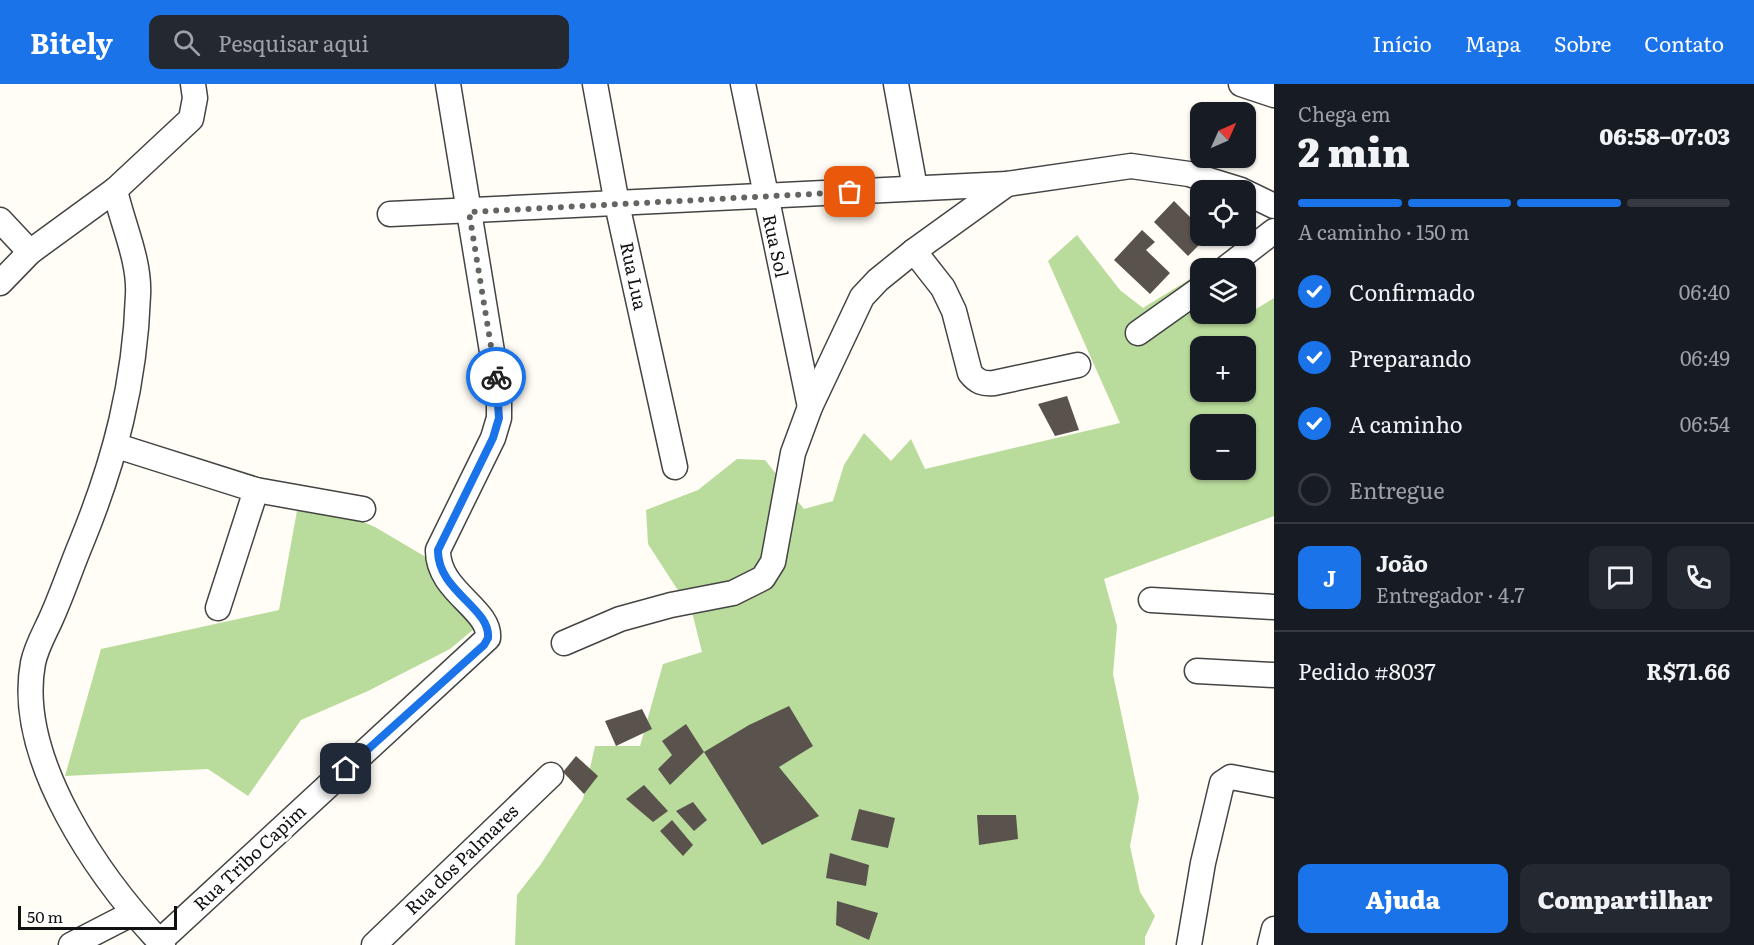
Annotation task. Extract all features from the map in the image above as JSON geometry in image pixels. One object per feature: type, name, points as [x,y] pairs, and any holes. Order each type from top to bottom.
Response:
[{"type":"street","points":[[0,283],[30,252],[115,189],[191,119],[195,98],[194,84]]},
{"type":"street","name":"Rua Tribo Capim","points":[[162,943],[488,638],[484,623],[446,581],[438,560],[438,550],[493,438],[499,418],[499,394],[448,84]]},
{"type":"street","name":"Rua Lua","points":[[595,84],[617,204],[675,467]]},
{"type":"street","name":"Rua Sol","points":[[743,84],[810,407]]},
{"type":"street","points":[[896,84],[915,188]]},
{"type":"street","points":[[1241,84],[1274,95]]},
{"type":"street","points":[[390,214],[469,212],[1007,184],[1131,166],[1189,174],[1208,180]]},
{"type":"street","points":[[564,643],[620,619],[670,605],[733,593],[763,578],[773,562],[793,453],[810,407],[862,297],[878,280],[1007,184]]},
{"type":"street","points":[[115,189],[133,256],[139,293],[127,400],[117,446],[89,525],[33,662],[31,692],[34,731],[41,756],[96,864],[133,914],[162,943]]},
{"type":"street","points":[[1256,197],[1274,206]]},
{"type":"street","points":[[0,220],[30,252]]},
{"type":"street","points":[[1240,258],[1274,231]]},
{"type":"street","points":[[914,252],[943,288],[954,311],[970,373],[976,380],[984,384],[994,383],[1078,365]]},
{"type":"street","points":[[1138,333],[1190,296]]},
{"type":"street","points":[[117,446],[256,490],[363,509]]},
{"type":"street","points":[[218,608],[256,490]]},
{"type":"street","points":[[1151,600],[1274,607]]},
{"type":"street","points":[[1197,671],[1274,675]]},
{"type":"street","name":"Rua dos Palmares","points":[[374,945],[551,776]]},
{"type":"street","points":[[1189,945],[1203,863],[1222,783],[1231,777],[1274,785]]},
{"type":"street","points":[[71,945],[133,914]]},
{"type":"street","points":[[1270,945],[1274,928]]},
{"type":"green space","points":[[1077,235],[1120,290],[1143,308],[1190,279],[1190,324],[1256,324],[1256,309],[1274,298],[1274,516],[1104,579],[1117,626],[1113,674],[1139,798],[1130,846],[1140,892],[1155,916],[1145,937],[1145,945],[515,945],[517,895],[541,864],[583,799],[595,746],[640,746],[663,664],[702,652],[692,612],[648,544],[646,510],[698,490],[737,459],[765,460],[804,509],[833,501],[844,465],[864,433],[891,461],[911,439],[925,469],[1120,423],[1048,261]]},
{"type":"green space","points":[[300,494],[375,527],[441,566],[485,620],[450,649],[368,691],[301,720],[248,796],[208,769],[65,776],[101,649],[279,610]]},
{"type":"building","points":[[1174,201],[1190,217],[1190,246],[1198,246],[1188,256],[1154,222]]},
{"type":"building","points":[[1142,230],[1155,242],[1146,250],[1170,273],[1150,294],[1114,260]]},
{"type":"building","points":[[1067,396],[1079,430],[1055,436],[1038,404]]},
{"type":"building","points":[[789,706],[813,746],[779,767],[819,816],[762,845],[704,752],[749,725]]},
{"type":"building","points":[[642,709],[652,729],[616,746],[605,721]]},
{"type":"building","points":[[686,724],[704,752],[670,785],[658,769],[672,755],[662,741]]},
{"type":"building","points":[[576,756],[598,776],[584,794],[563,772]]},
{"type":"building","points":[[644,785],[668,811],[653,822],[626,799]]},
{"type":"building","points":[[693,802],[707,820],[694,831],[676,811]]},
{"type":"building","points":[[859,809],[895,818],[888,848],[851,840]]},
{"type":"building","points":[[977,815],[1016,815],[1018,839],[979,845]]},
{"type":"building","points":[[672,820],[693,845],[683,856],[660,831]]},
{"type":"building","points":[[830,853],[869,865],[866,886],[826,878]]},
{"type":"building","points":[[837,901],[878,913],[869,940],[836,925]]},
{"type":"way so far","points":[[496,377],[469,212],[850,192]]},
{"type":"route","points":[[346,769],[484,645],[488,638],[487,627],[446,581],[438,560],[438,550],[493,438],[499,418],[496,377]]}]
